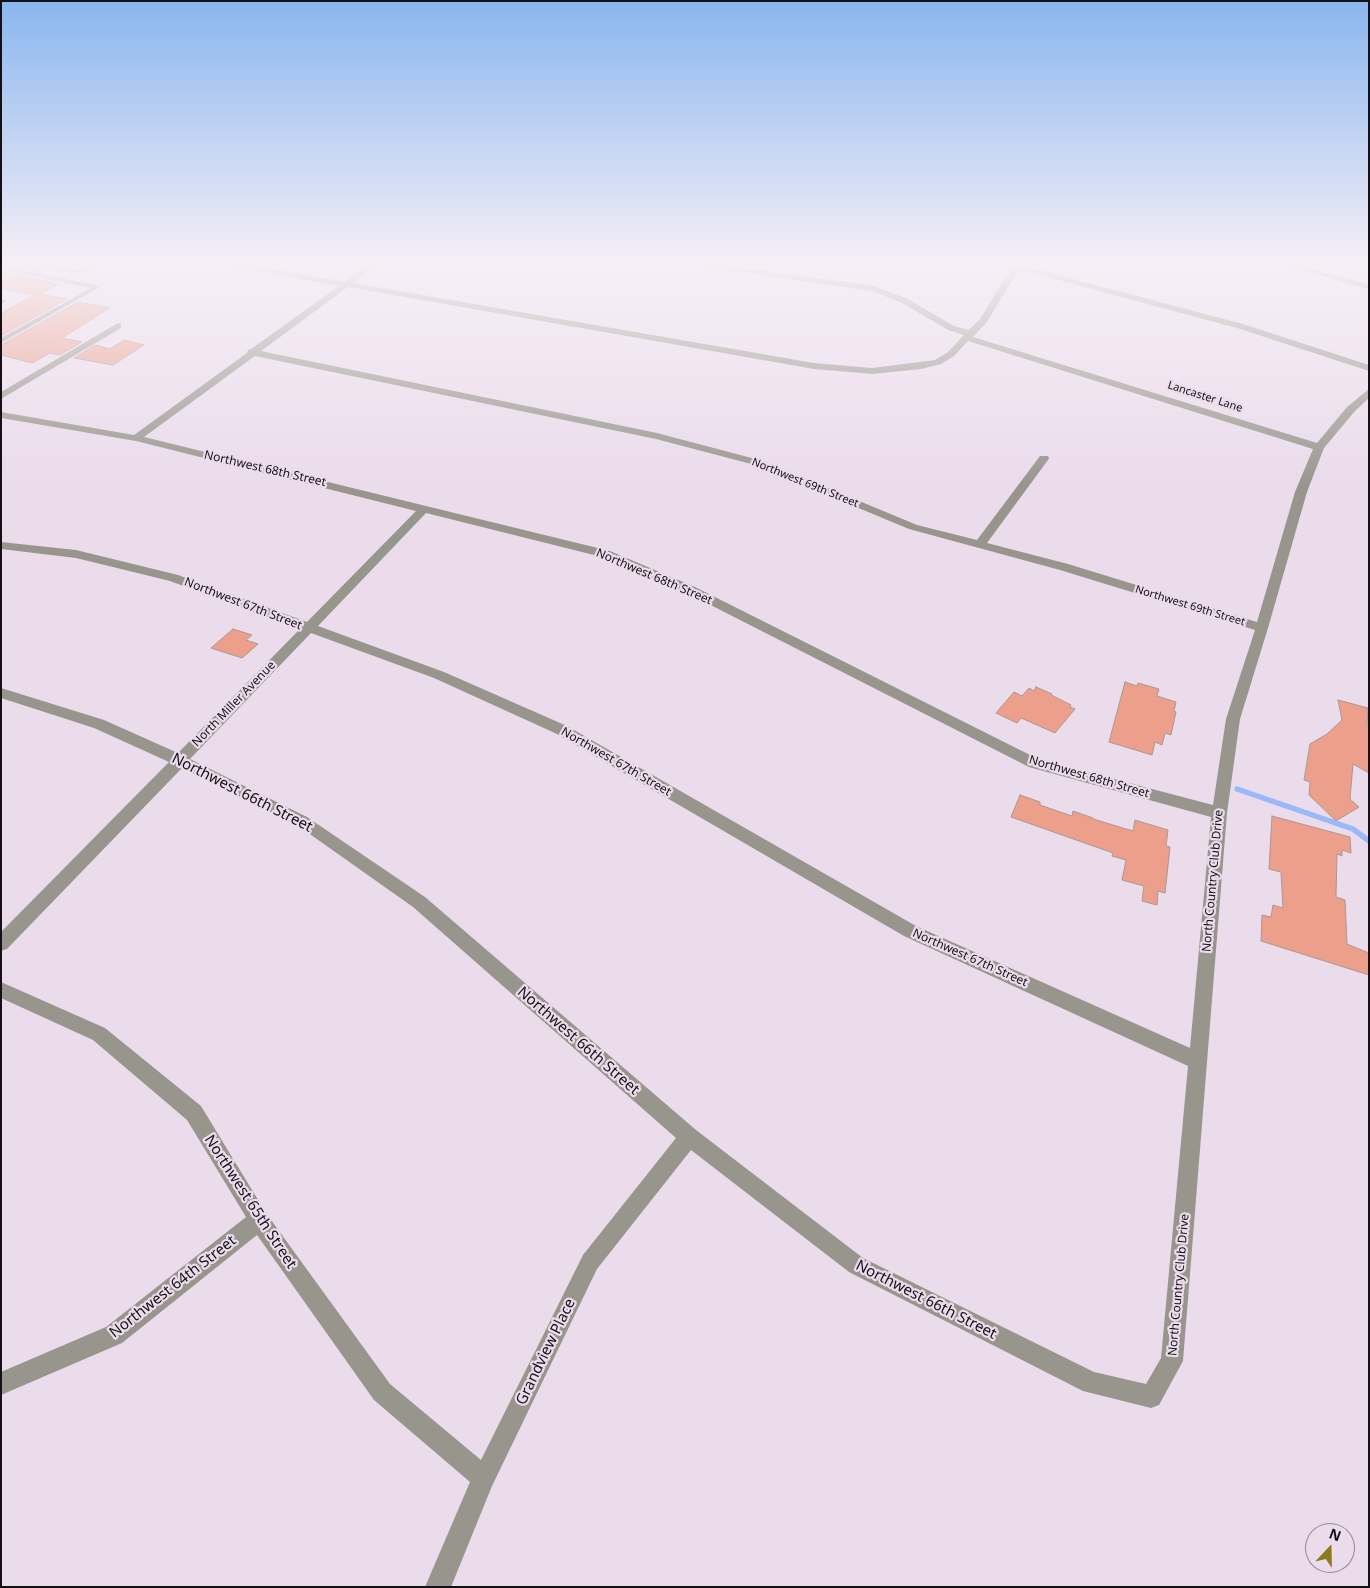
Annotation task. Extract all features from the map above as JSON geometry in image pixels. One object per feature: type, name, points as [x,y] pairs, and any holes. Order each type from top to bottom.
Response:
[{"type":"street","points":[[1,396],[98,338]]},
{"type":"street","points":[[136,438],[271,338]]},
{"type":"street","points":[[657,338],[814,366],[872,372],[938,362],[951,354],[967,338]]},
{"type":"street","name":"Lancaster Lane","points":[[976,338],[1319,447]]},
{"type":"street","points":[[1277,338],[1369,368]]},
{"type":"street","name":"Northwest 69th Street","points":[[251,352],[657,436],[750,461],[912,527],[1064,567],[1262,628]]},
{"type":"street","name":"North Country Club Drive","points":[[1151,1397],[1172,1361],[1219,813],[1233,719],[1302,492],[1319,447],[1351,409],[1369,392]]},
{"type":"street","name":"Northwest 68th Street","points":[[1,415],[136,438],[606,554],[691,590],[1027,760],[1059,771],[1219,813]]},
{"type":"street","points":[[980,545],[1044,458]]},
{"type":"street","name":"North Miller Avenue","points":[[1,944],[425,508]]},
{"type":"street","name":"Northwest 67th Street","points":[[1,546],[76,554],[174,578],[439,676],[562,730],[910,931],[1198,1061]]},
{"type":"street","name":"Northwest 66th Street","points":[[1,694],[99,724],[178,760],[302,821],[419,902],[689,1137],[856,1265],[1091,1383],[1151,1397]]},
{"type":"street","name":"Northwest 65th Street","points":[[1,990],[99,1034],[194,1113],[259,1220],[382,1392],[484,1478]]},
{"type":"street","name":"Grandview Place","points":[[438,1587],[484,1478],[590,1262],[689,1137]]},
{"type":"street","name":"Northwest 64th Street","points":[[1,1384],[114,1335],[259,1220]]},
{"type":"building","points":[[13,338],[63,338],[82,342],[60,355],[50,353],[32,363],[1,355],[1,345]]},
{"type":"building","points":[[124,340],[144,345],[113,365],[74,358],[95,345],[110,349]]},
{"type":"building","points":[[233,629],[252,635],[246,640],[258,644],[242,658],[211,648]]},
{"type":"building","points":[[1125,682],[1137,686],[1138,683],[1159,689],[1157,696],[1176,702],[1171,735],[1165,733],[1162,745],[1155,742],[1152,755],[1109,742]]},
{"type":"building","points":[[1036,687],[1052,694],[1075,709],[1055,733],[1021,718],[1017,723],[996,713],[1014,692],[1022,696],[1029,688],[1034,691]]},
{"type":"building","points":[[1338,700],[1368,708],[1369,773],[1353,764],[1350,799],[1359,807],[1336,821],[1309,795],[1310,782],[1304,780],[1310,744],[1327,734],[1342,720]]},
{"type":"building","points":[[1020,795],[1040,802],[1040,805],[1072,816],[1073,811],[1133,831],[1135,820],[1168,830],[1166,846],[1170,847],[1165,893],[1158,891],[1157,905],[1142,901],[1144,886],[1122,880],[1126,860],[1112,856],[1113,853],[1011,817]]},
{"type":"building","points":[[1272,816],[1350,837],[1351,853],[1342,850],[1342,856],[1337,854],[1336,897],[1345,900],[1347,944],[1369,953],[1369,975],[1261,941],[1262,915],[1271,917],[1273,905],[1283,908],[1281,872],[1269,869]]},
{"type":"waterway","points":[[1237,789],[1353,829],[1369,841]]}]
